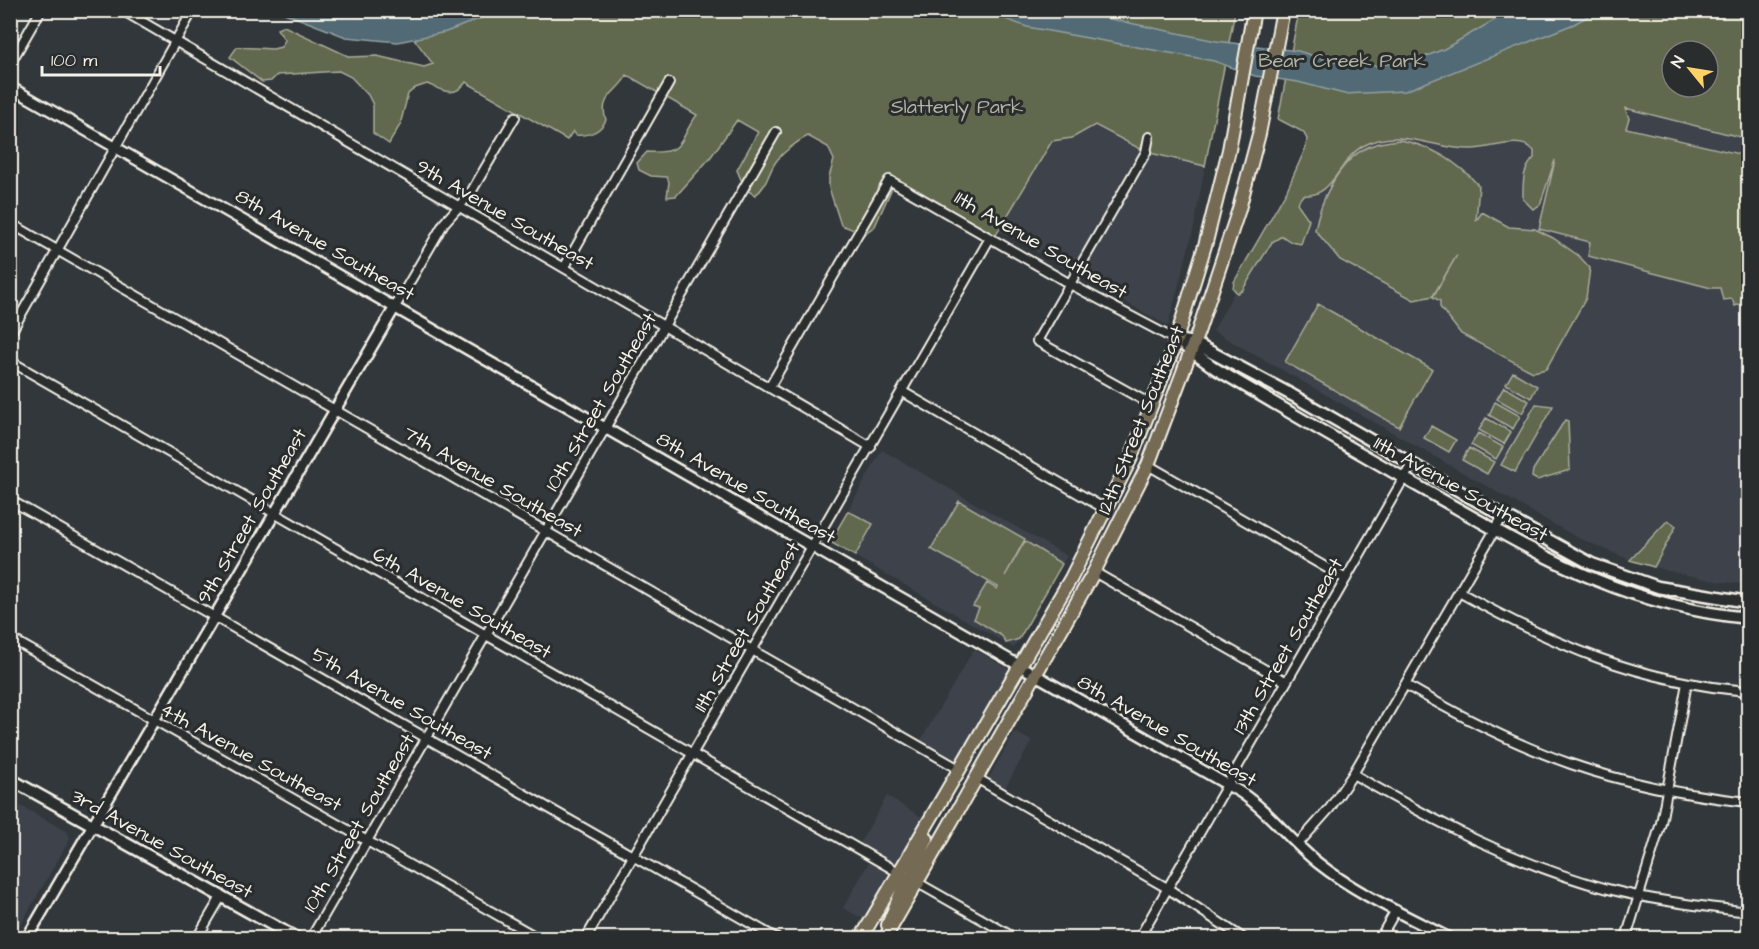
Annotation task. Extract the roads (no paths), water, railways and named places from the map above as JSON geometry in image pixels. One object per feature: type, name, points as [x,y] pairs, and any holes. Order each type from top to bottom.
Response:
[{"type":"main road","name":"12th Street Southeast","points":[[885,938],[1095,573],[1148,465],[1192,348],[1239,209],[1267,93],[1283,10]]},
{"type":"main road","name":"12th Street Southeast","points":[[861,939],[1020,666],[1107,510],[1152,405],[1176,340],[1224,170],[1253,16]]},
{"type":"main road","name":"11th Avenue Southeast","points":[[1176,340],[1292,395],[1569,553],[1622,576],[1678,591],[1749,602]]},
{"type":"main road","name":"11th Avenue Southeast","points":[[1192,348],[1404,478],[1572,571],[1627,594],[1674,607],[1749,618]]},
{"type":"main road","name":"3rd Avenue Southeast","points":[[10,779],[92,827],[296,939]]},
{"type":"main road","points":[[918,883],[913,879],[913,867],[932,827],[932,815]]},
{"type":"main road","points":[[885,938],[894,904],[904,886],[904,877],[898,872]]},
{"type":"street","points":[[10,64],[41,10]]},
{"type":"street","name":"9th Avenue Southeast","points":[[122,10],[871,447]]},
{"type":"street","points":[[10,334],[194,10]]},
{"type":"street","points":[[564,268],[669,83]]},
{"type":"street","name":"8th Avenue Southeast","points":[[10,87],[1227,785],[1267,812],[1298,844],[1335,876],[1449,939]]},
{"type":"street","name":"9th Street Southeast","points":[[27,939],[444,223],[470,194],[515,117]]},
{"type":"street","name":"10th Street Southeast","points":[[311,939],[776,132]]},
{"type":"street","points":[[1149,137],[1146,152],[1037,341],[1152,405]]},
{"type":"street","name":"11th Avenue Southeast","points":[[769,388],[889,180],[1070,284],[1176,340]]},
{"type":"street","name":"7th Avenue Southeast","points":[[10,223],[959,769]]},
{"type":"street","name":"11th Street Southeast","points":[[586,939],[990,238]]},
{"type":"street","name":"6th Avenue Southeast","points":[[10,361],[898,872]]},
{"type":"street","points":[[903,392],[1107,510]]},
{"type":"street","name":"13th Street Southeast","points":[[1138,939],[1412,464]]},
{"type":"street","points":[[1148,465],[1346,579]]},
{"type":"street","name":"5th Avenue Southeast","points":[[10,500],[428,737],[776,939]]},
{"type":"street","points":[[1298,844],[1330,808],[1353,774],[1503,516]]},
{"type":"street","points":[[1095,573],[1285,681]]},
{"type":"street","points":[[1460,592],[1566,647],[1621,667],[1687,683],[1749,691]]},
{"type":"street","name":"4th Avenue Southeast","points":[[10,638],[538,939]]},
{"type":"street","points":[[1626,939],[1657,839],[1687,683]]},
{"type":"street","points":[[1406,685],[1468,721],[1540,755],[1598,775],[1667,791],[1749,802]]},
{"type":"street","points":[[1353,774],[1425,814],[1516,858],[1575,879],[1640,896],[1749,912]]},
{"type":"street","points":[[978,779],[1167,888],[1243,939]]},
{"type":"street","points":[[918,883],[1015,939]]},
{"type":"street","points":[[197,939],[220,897]]},
{"type":"street","points":[[1380,939],[1396,910]]},
{"type":"water","points":[[279,11],[332,11],[352,16],[403,18],[424,17],[448,11],[499,11],[446,32],[398,42],[346,37]]},
{"type":"water","points":[[984,11],[1072,11],[1216,41],[1298,51],[1333,62],[1376,66],[1422,58],[1444,49],[1510,11],[1597,11],[1574,24],[1405,91],[1344,94],[1298,82],[1255,76],[1214,61],[1027,27]]},
{"type":"park label","name":"Bear Creek Park","points":[[1342,61]]},
{"type":"park label","name":"Slatterly Park","points":[[957,107]]}]
